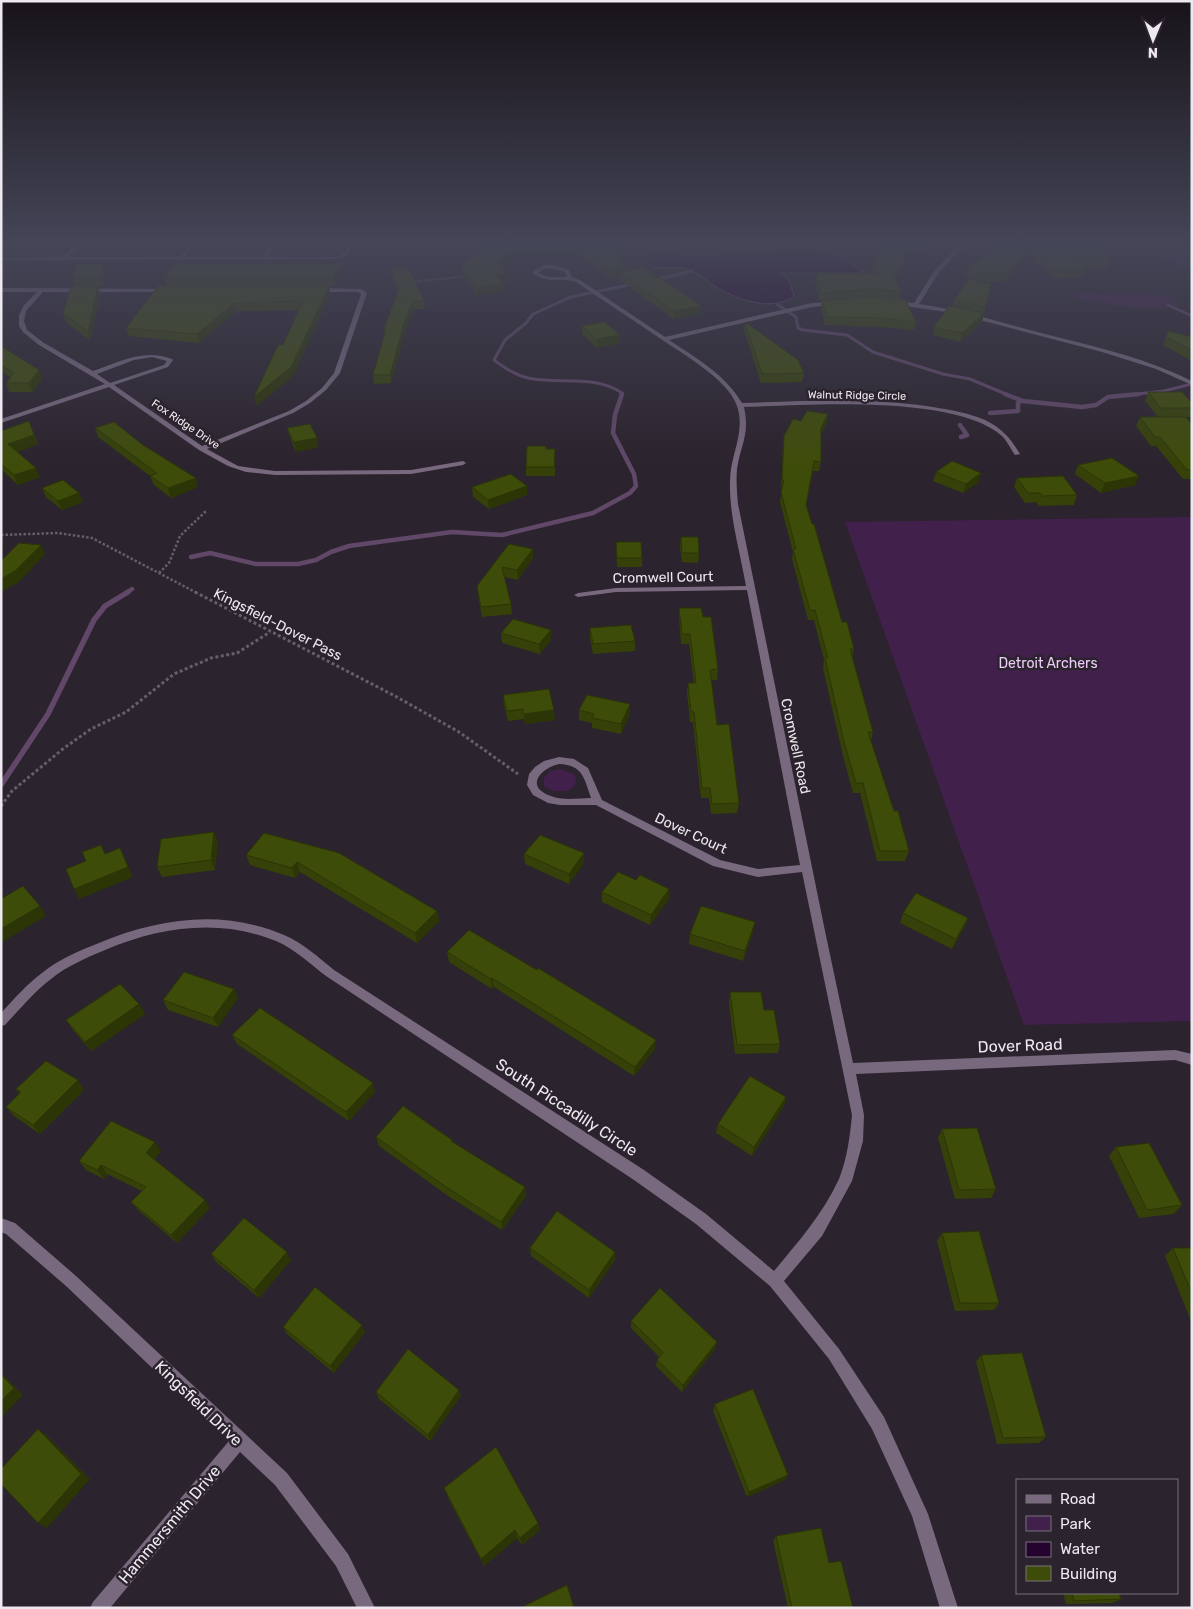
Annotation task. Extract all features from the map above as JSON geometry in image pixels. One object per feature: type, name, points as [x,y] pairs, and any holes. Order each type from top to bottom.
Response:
[{"type":"street","name":"Fox Ridge Drive","points":[[22,316],[22,327],[33,339],[94,373],[201,449],[232,466],[275,473],[411,472],[463,463]]},
{"type":"street","points":[[201,449],[291,412],[308,402],[324,389],[337,373],[356,316]]},
{"type":"street","points":[[630,316],[721,380],[740,405]]},
{"type":"street","points":[[664,339],[764,316]]},
{"type":"street","points":[[971,316],[1138,360],[1192,382]]},
{"type":"street","points":[[1,421],[166,366],[170,360],[163,356],[140,358],[94,373]]},
{"type":"street","name":"Walnut Ridge Circle","points":[[740,405],[893,404],[941,409],[990,426],[1004,436],[1017,454]]},
{"type":"street","name":"Cromwell Road","points":[[740,405],[743,419],[743,434],[732,480],[734,504],[806,868],[858,1115],[856,1141],[846,1181],[816,1231],[775,1281]]},
{"type":"street","name":"Cromwell Court","points":[[578,595],[616,590],[750,588]]},
{"type":"street","points":[[531,779],[539,767],[547,763],[574,762],[586,772],[591,789],[598,802]]},
{"type":"street","name":"Dover Court","points":[[531,779],[535,792],[550,800],[598,802],[717,862],[758,873],[806,868]]},
{"type":"street","name":"South Piccadilly Circle","points":[[1,1021],[41,980],[75,958],[119,938],[169,924],[212,922],[254,928],[283,939],[330,972],[639,1175],[701,1219],[775,1281],[834,1354],[878,1423],[920,1514],[949,1608]]},
{"type":"street","name":"Dover Road","points":[[848,1069],[1175,1055],[1192,1060]]},
{"type":"street","name":"Kingsfield Drive","points":[[1,1225],[10,1228],[71,1281],[280,1479],[342,1560],[366,1608]]},
{"type":"street","name":"Hammersmith Drive","points":[[99,1608],[239,1441]]},
{"type":"path","points":[[159,573],[170,563],[181,535],[206,511]]},
{"type":"path","name":"Kingsfield-Dover Pass","points":[[1,535],[58,533],[83,536],[159,573],[395,696],[459,732],[520,776],[531,779]]},
{"type":"path","points":[[1,806],[12,792],[64,748],[91,729],[126,712],[174,674],[211,658],[237,653],[270,632]]},
{"type":"green space","name":"Detroit Archers","points":[[1192,517],[1192,1021],[1024,1025],[845,522]]},
{"type":"green space","points":[[560,769],[574,774],[575,785],[572,788],[561,791],[554,791],[544,786],[544,778],[550,771]]},
{"type":"building","points":[[66,316],[91,316],[88,331]]},
{"type":"building","points":[[135,316],[218,316],[197,334],[126,328]]},
{"type":"building","points":[[296,316],[315,316],[291,367],[254,397],[278,345],[283,345]]},
{"type":"building","points":[[389,316],[407,316],[390,375],[373,375],[386,329],[384,329]]},
{"type":"building","points":[[913,316],[916,322],[882,318],[826,317]]},
{"type":"building","points":[[942,316],[981,316],[962,333],[934,327]]},
{"type":"building","points":[[604,322],[620,335],[597,339],[582,326]]},
{"type":"building","points":[[745,322],[798,360],[804,373],[762,374]]},
{"type":"building","points":[[1168,331],[1192,337],[1192,350],[1166,337]]},
{"type":"building","points":[[1,346],[39,370],[29,383],[6,383],[14,373],[1,365]]},
{"type":"building","points":[[1148,392],[1182,392],[1192,403],[1192,408],[1161,408]]},
{"type":"building","points":[[807,411],[828,414],[821,428],[821,462],[814,461],[806,505],[812,524],[814,524],[842,622],[847,622],[854,649],[850,649],[873,732],[868,732],[894,811],[898,811],[909,851],[880,851],[863,783],[856,783],[845,746],[825,658],[828,658],[815,610],[810,610],[793,549],[796,549],[781,492],[784,480],[782,480],[784,436],[793,419],[801,421]]},
{"type":"building","points":[[1140,417],[1186,417],[1192,425],[1192,470],[1187,470],[1160,437],[1155,437]]},
{"type":"building","points":[[29,421],[34,435],[8,444],[36,468],[14,475],[1,464],[1,431]]},
{"type":"building","points":[[114,422],[143,445],[196,478],[168,488],[150,476],[157,473],[95,428]]},
{"type":"building","points":[[310,424],[317,438],[294,442],[287,428]]},
{"type":"building","points":[[527,446],[546,446],[546,449],[555,449],[554,467],[526,467]]},
{"type":"building","points":[[1112,458],[1139,476],[1105,483],[1078,465]]},
{"type":"building","points":[[952,461],[981,473],[966,484],[936,472]]},
{"type":"building","points":[[511,474],[527,486],[488,500],[472,487]]},
{"type":"building","points":[[1063,476],[1077,495],[1042,496],[1040,493],[1028,493],[1017,478]]},
{"type":"building","points":[[63,480],[79,493],[58,501],[42,488]]},
{"type":"building","points":[[681,537],[698,537],[699,553],[682,553]]},
{"type":"building","points":[[616,542],[641,542],[642,558],[617,558]]},
{"type":"building","points":[[19,543],[41,545],[15,571],[1,579],[1,561]]},
{"type":"building","points":[[509,544],[533,549],[517,570],[502,567],[511,604],[481,607],[477,586]]},
{"type":"building","points":[[679,608],[701,608],[703,617],[711,617],[718,669],[710,670],[717,725],[729,724],[739,803],[712,804],[710,788],[702,788],[694,712],[691,712],[688,683],[696,683],[690,634],[682,634]]},
{"type":"building","points":[[513,619],[551,630],[539,644],[501,633]]},
{"type":"building","points":[[631,625],[635,641],[593,644],[590,628]]},
{"type":"building","points":[[549,689],[554,710],[524,714],[523,709],[507,711],[503,695]]},
{"type":"building","points":[[587,695],[630,704],[621,724],[592,718],[594,714],[579,710]]},
{"type":"building","points":[[214,832],[211,860],[157,867],[161,839]]},
{"type":"building","points":[[264,833],[339,853],[437,911],[415,933],[297,862],[292,868],[246,855]]},
{"type":"building","points":[[540,835],[584,853],[569,874],[524,854]]},
{"type":"building","points":[[101,845],[105,854],[120,848],[128,867],[74,889],[66,869],[86,861],[82,852]]},
{"type":"building","points":[[618,872],[636,880],[640,875],[669,889],[651,915],[602,892]]},
{"type":"building","points":[[23,886],[40,906],[1,929],[1,899]]},
{"type":"building","points":[[916,893],[968,918],[956,939],[903,913]]},
{"type":"building","points":[[701,906],[755,922],[745,951],[690,934]]},
{"type":"building","points":[[469,930],[537,970],[538,968],[656,1040],[635,1067],[447,952]]},
{"type":"building","points":[[184,972],[234,989],[213,1018],[163,1000]]},
{"type":"building","points":[[120,984],[139,1004],[85,1042],[66,1020]]},
{"type":"building","points":[[730,992],[761,992],[764,1010],[774,1010],[780,1044],[737,1045]]},
{"type":"building","points":[[260,1008],[373,1083],[346,1112],[232,1035]]},
{"type":"building","points":[[46,1061],[78,1080],[33,1125],[6,1107],[21,1092],[16,1089]]},
{"type":"building","points":[[750,1076],[786,1097],[754,1147],[718,1124]]},
{"type":"building","points":[[403,1106],[451,1141],[525,1187],[501,1222],[446,1187],[376,1137]]},
{"type":"building","points":[[111,1121],[155,1142],[146,1153],[205,1200],[171,1235],[131,1202],[146,1187],[101,1165],[97,1170],[79,1161]]},
{"type":"building","points":[[977,1128],[996,1189],[959,1190],[942,1129]]},
{"type":"building","points":[[1149,1143],[1182,1205],[1147,1210],[1116,1147]]},
{"type":"building","points":[[557,1211],[615,1252],[589,1290],[530,1248]]},
{"type":"building","points":[[244,1218],[287,1252],[254,1290],[211,1254]]},
{"type":"building","points":[[979,1231],[999,1303],[960,1303],[942,1233]]},
{"type":"building","points":[[1173,1248],[1192,1248],[1192,1294]]},
{"type":"building","points":[[315,1287],[362,1325],[330,1366],[283,1327]]},
{"type":"building","points":[[660,1288],[717,1342],[683,1385],[657,1360],[663,1352],[631,1321]]},
{"type":"building","points":[[408,1349],[459,1390],[428,1435],[376,1392]]},
{"type":"building","points":[[1022,1353],[1046,1437],[1003,1438],[981,1355]]},
{"type":"building","points":[[1,1375],[14,1388],[1,1401]]},
{"type":"building","points":[[753,1389],[788,1475],[749,1492],[715,1404]]},
{"type":"building","points":[[38,1429],[81,1474],[38,1523],[1,1484],[1,1469]]},
{"type":"building","points":[[496,1447],[538,1523],[520,1538],[515,1530],[481,1559],[444,1488]]},
{"type":"building","points":[[821,1528],[829,1563],[841,1561],[853,1608],[792,1608],[776,1536]]},
{"type":"building","points":[[567,1585],[574,1608],[520,1608]]},
{"type":"building","points":[[1072,1594],[1119,1594],[1121,1599],[1074,1601]]},
{"type":"waterway","points":[[531,316],[526,323],[505,340],[494,360],[523,377],[600,384],[611,387],[622,393],[621,395]]},
{"type":"waterway","points":[[795,316],[798,328],[803,330],[847,335],[873,352],[943,374],[970,379],[1008,395]]},
{"type":"waterway","points":[[1128,395],[1164,391],[1192,384]]},
{"type":"waterway","points":[[191,557],[210,553],[256,564],[298,564],[316,560],[331,552],[349,546],[452,532],[502,535],[593,513],[630,493],[636,486],[634,474],[613,433],[615,415],[622,394]]},
{"type":"waterway","points":[[1005,394],[1023,401],[1082,407],[1096,405],[1108,397],[1139,394]]},
{"type":"waterway","points":[[990,413],[1018,411],[1018,403],[1021,401]]},
{"type":"waterway","points":[[960,425],[967,435],[961,437]]},
{"type":"waterway","points":[[126,593],[132,589]]},
{"type":"waterway","points":[[1,785],[48,714],[94,620],[105,606],[128,592]]}]
